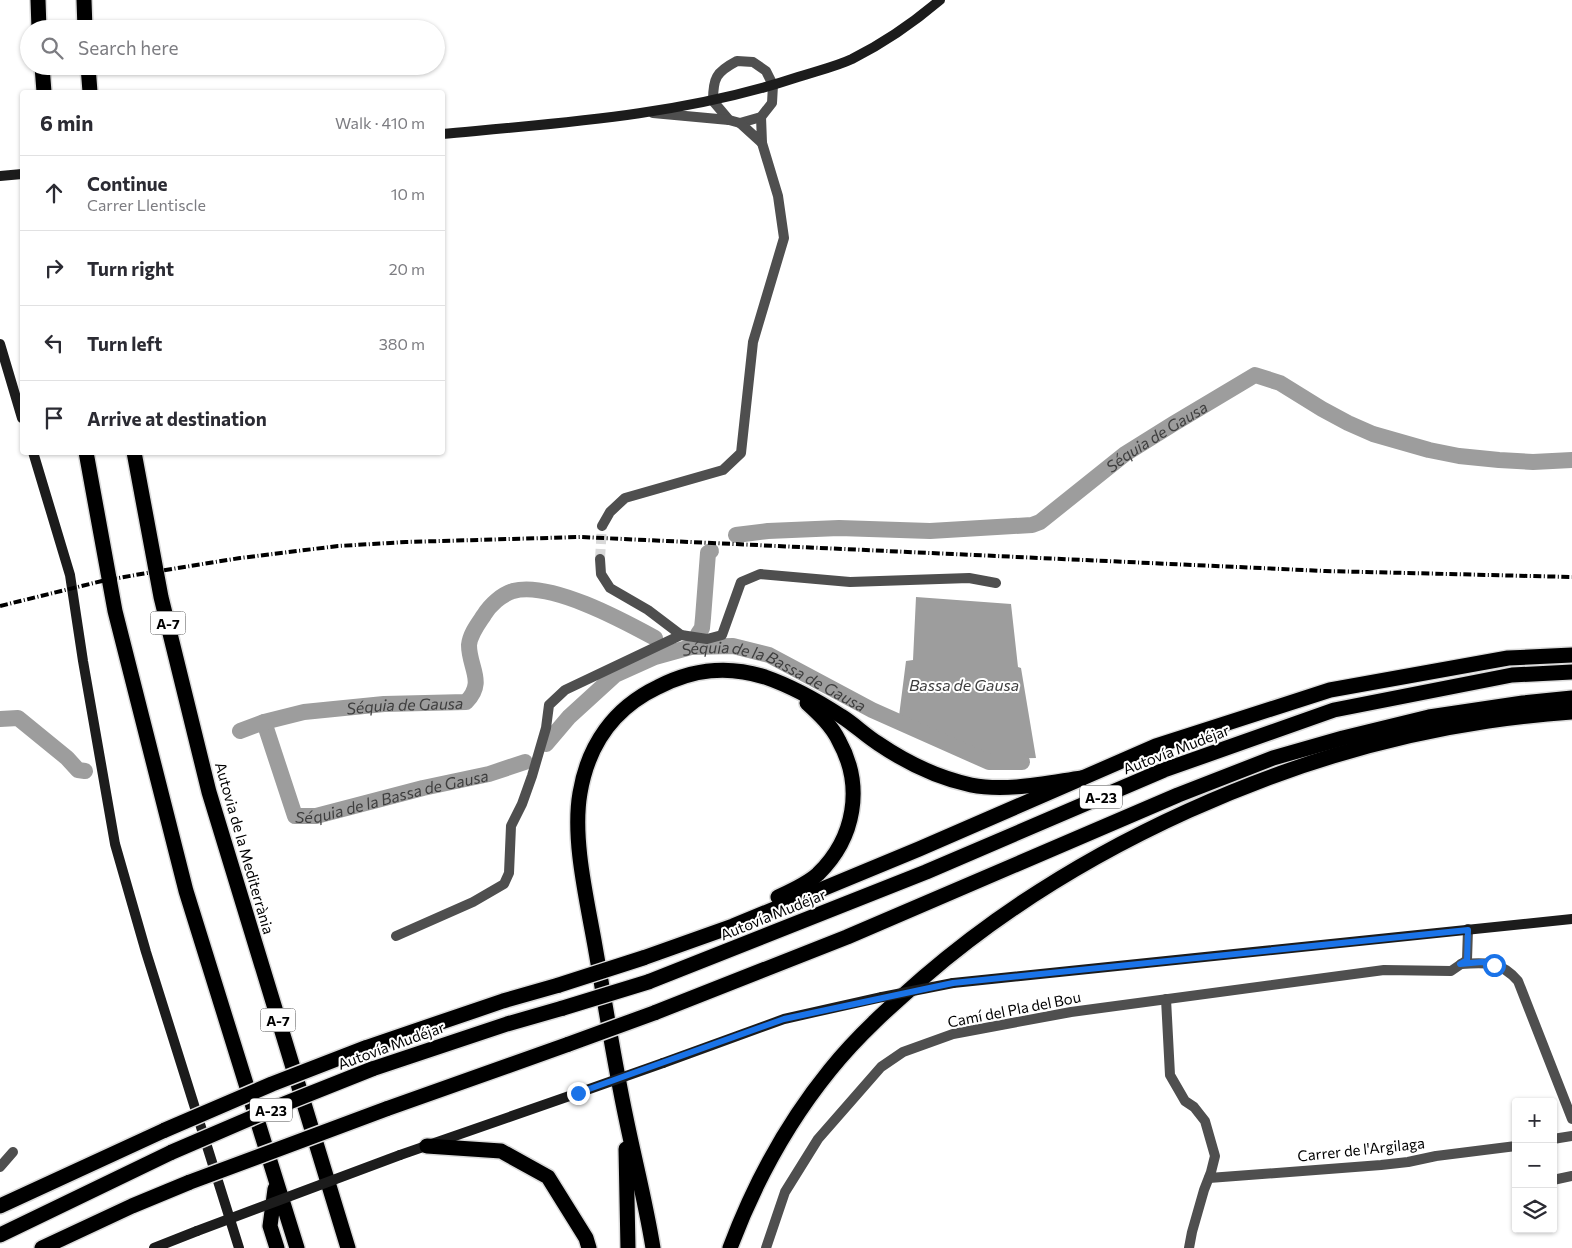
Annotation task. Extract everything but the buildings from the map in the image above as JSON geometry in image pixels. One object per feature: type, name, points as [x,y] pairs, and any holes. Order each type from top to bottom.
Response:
[{"type":"highway","points":[[38,0],[39,20]]},
{"type":"highway","points":[[84,0],[85,20]]},
{"type":"highway","points":[[43,75],[44,90]]},
{"type":"highway","points":[[89,75],[90,90]]},
{"type":"highway","points":[[87,455],[115,610],[186,891],[297,1248]]},
{"type":"highway","name":"Autovia de la Mediterrània","points":[[135,455],[161,597],[209,792],[348,1248]]},
{"type":"highway","points":[[0,1206],[165,1130],[272,1084],[365,1048],[503,1001],[643,958],[732,926],[902,856],[1156,746],[1330,690],[1508,658],[1572,655]]},
{"type":"highway","points":[[653,1248],[626,1118],[585,891],[579,847],[578,818],[580,793],[588,761],[599,738],[619,712],[643,694],[678,677],[708,670],[736,670],[766,678],[796,691],[842,716],[878,744],[937,775],[973,785],[992,786],[1021,786],[1082,778]]},
{"type":"highway","name":"Autovía Mudéjar","points":[[0,1235],[172,1152],[279,1106],[372,1069],[507,1024],[648,982],[926,872],[1164,770],[1334,710],[1512,675],[1572,672]]},
{"type":"highway","points":[[643,958],[791,892],[817,875],[836,853],[848,829],[853,808],[854,784],[848,759],[839,739],[796,691]]},
{"type":"highway","name":"A-23","points":[[42,1248],[132,1206],[190,1182],[386,1109],[654,1013],[847,937],[1178,795],[1252,766],[1343,738],[1429,717],[1572,698]]},
{"type":"highway","points":[[730,1248],[739,1224],[781,1138],[805,1103],[847,1050],[882,1014],[953,952],[1036,894],[1147,830],[1218,798],[1318,760],[1375,744],[1486,721],[1572,712]]},
{"type":"highway","points":[[626,1118],[628,1248]]},
{"type":"highway","points":[[427,1146],[501,1150],[548,1177],[586,1238],[589,1248]]},
{"type":"highway","points":[[276,1180],[270,1226],[277,1248]]},
{"type":"main road","points":[[445,134],[648,112],[713,101],[773,85],[851,59],[913,23],[940,0]]},
{"type":"main road","points":[[0,176],[20,174]]},
{"type":"main road","points":[[0,344],[20,411]]},
{"type":"main road","points":[[34,455],[70,575],[115,844],[146,952],[239,1248]]},
{"type":"main road","points":[[154,1248],[400,1155],[784,1019],[953,983],[1572,919]]},
{"type":"street","points":[[729,120],[713,101],[714,82],[722,69],[737,62],[753,62],[766,71],[773,85],[772,103],[761,117],[740,123]]},
{"type":"street","points":[[648,112],[729,120],[740,123],[762,143]]},
{"type":"street","points":[[602,526],[610,512],[625,498],[723,470],[741,453],[753,342],[784,238],[778,196],[762,143],[761,117]]},
{"type":"street","points":[[600,559],[601,574],[610,588],[648,610],[681,635],[707,639],[722,635],[741,582],[760,574],[850,582],[969,578],[996,583]]},
{"type":"street","points":[[396,936],[473,902],[504,884],[509,873],[511,826],[522,804],[532,776],[546,728],[549,705],[565,690],[681,635]]},
{"type":"street","points":[[1460,964],[1467,960],[1468,930]]},
{"type":"street","name":"Camí del Pla del Bou","points":[[766,1248],[785,1192],[818,1140],[880,1067],[903,1052],[953,1034],[1071,1012],[1384,970],[1451,970],[1460,964],[1482,962],[1508,970],[1518,981],[1572,1120]]},
{"type":"street","points":[[1166,999],[1170,1075],[1185,1101],[1194,1107],[1205,1121],[1215,1156],[1189,1248]]},
{"type":"street","points":[[1557,1138],[1572,1136]]},
{"type":"street","name":"Carrer de l'Argilaga","points":[[1209,1178],[1381,1165],[1512,1146]]},
{"type":"street","points":[[0,1167],[14,1152]]},
{"type":"street","points":[[1557,1179],[1572,1176]]},
{"type":"water","name":"Bassa de Gausa","points":[[916,597],[1011,604],[1018,667],[1021,668],[1036,758],[988,759],[899,716],[906,661],[913,660]]},
{"type":"waterway","name":"Séquia de Gausa","points":[[736,535],[768,531],[839,528],[930,531],[1032,525],[1040,522],[1125,454],[1255,375],[1280,383],[1322,409],[1373,434],[1429,450],[1459,456],[1499,460],[1533,462],[1572,460]]},
{"type":"waterway","name":"Séquia de Gausa","points":[[698,634],[702,628],[708,553],[711,551]]},
{"type":"waterway","name":"Séquia de Gausa","points":[[240,731],[264,722],[304,712],[384,704],[466,702],[472,695],[476,681],[469,645],[471,637],[489,608],[500,598],[513,591],[528,589],[565,597],[586,604],[655,638]]},
{"type":"waterway","name":"Séquia de la Bassa de Gausa","points":[[546,744],[569,717],[615,675],[655,657],[691,647],[733,646],[769,655],[872,710],[989,762],[1022,762]]},
{"type":"waterway","name":"Séquia de Gausa","points":[[0,719],[18,718],[67,758],[78,770],[85,771]]},
{"type":"waterway","name":"Séquia de la Bassa de Gausa","points":[[264,722],[295,816],[316,816],[423,788],[489,774],[525,762]]},
{"type":"tunnel","points":[[600,559],[602,526]]},
{"type":"railway","points":[[0,606],[102,581],[141,574],[240,558],[338,546],[580,537],[1325,571],[1572,577]]},
{"type":"route","points":[[578,1093],[784,1019],[953,983],[1468,930],[1467,960],[1460,964],[1482,962],[1494,965]]}]
